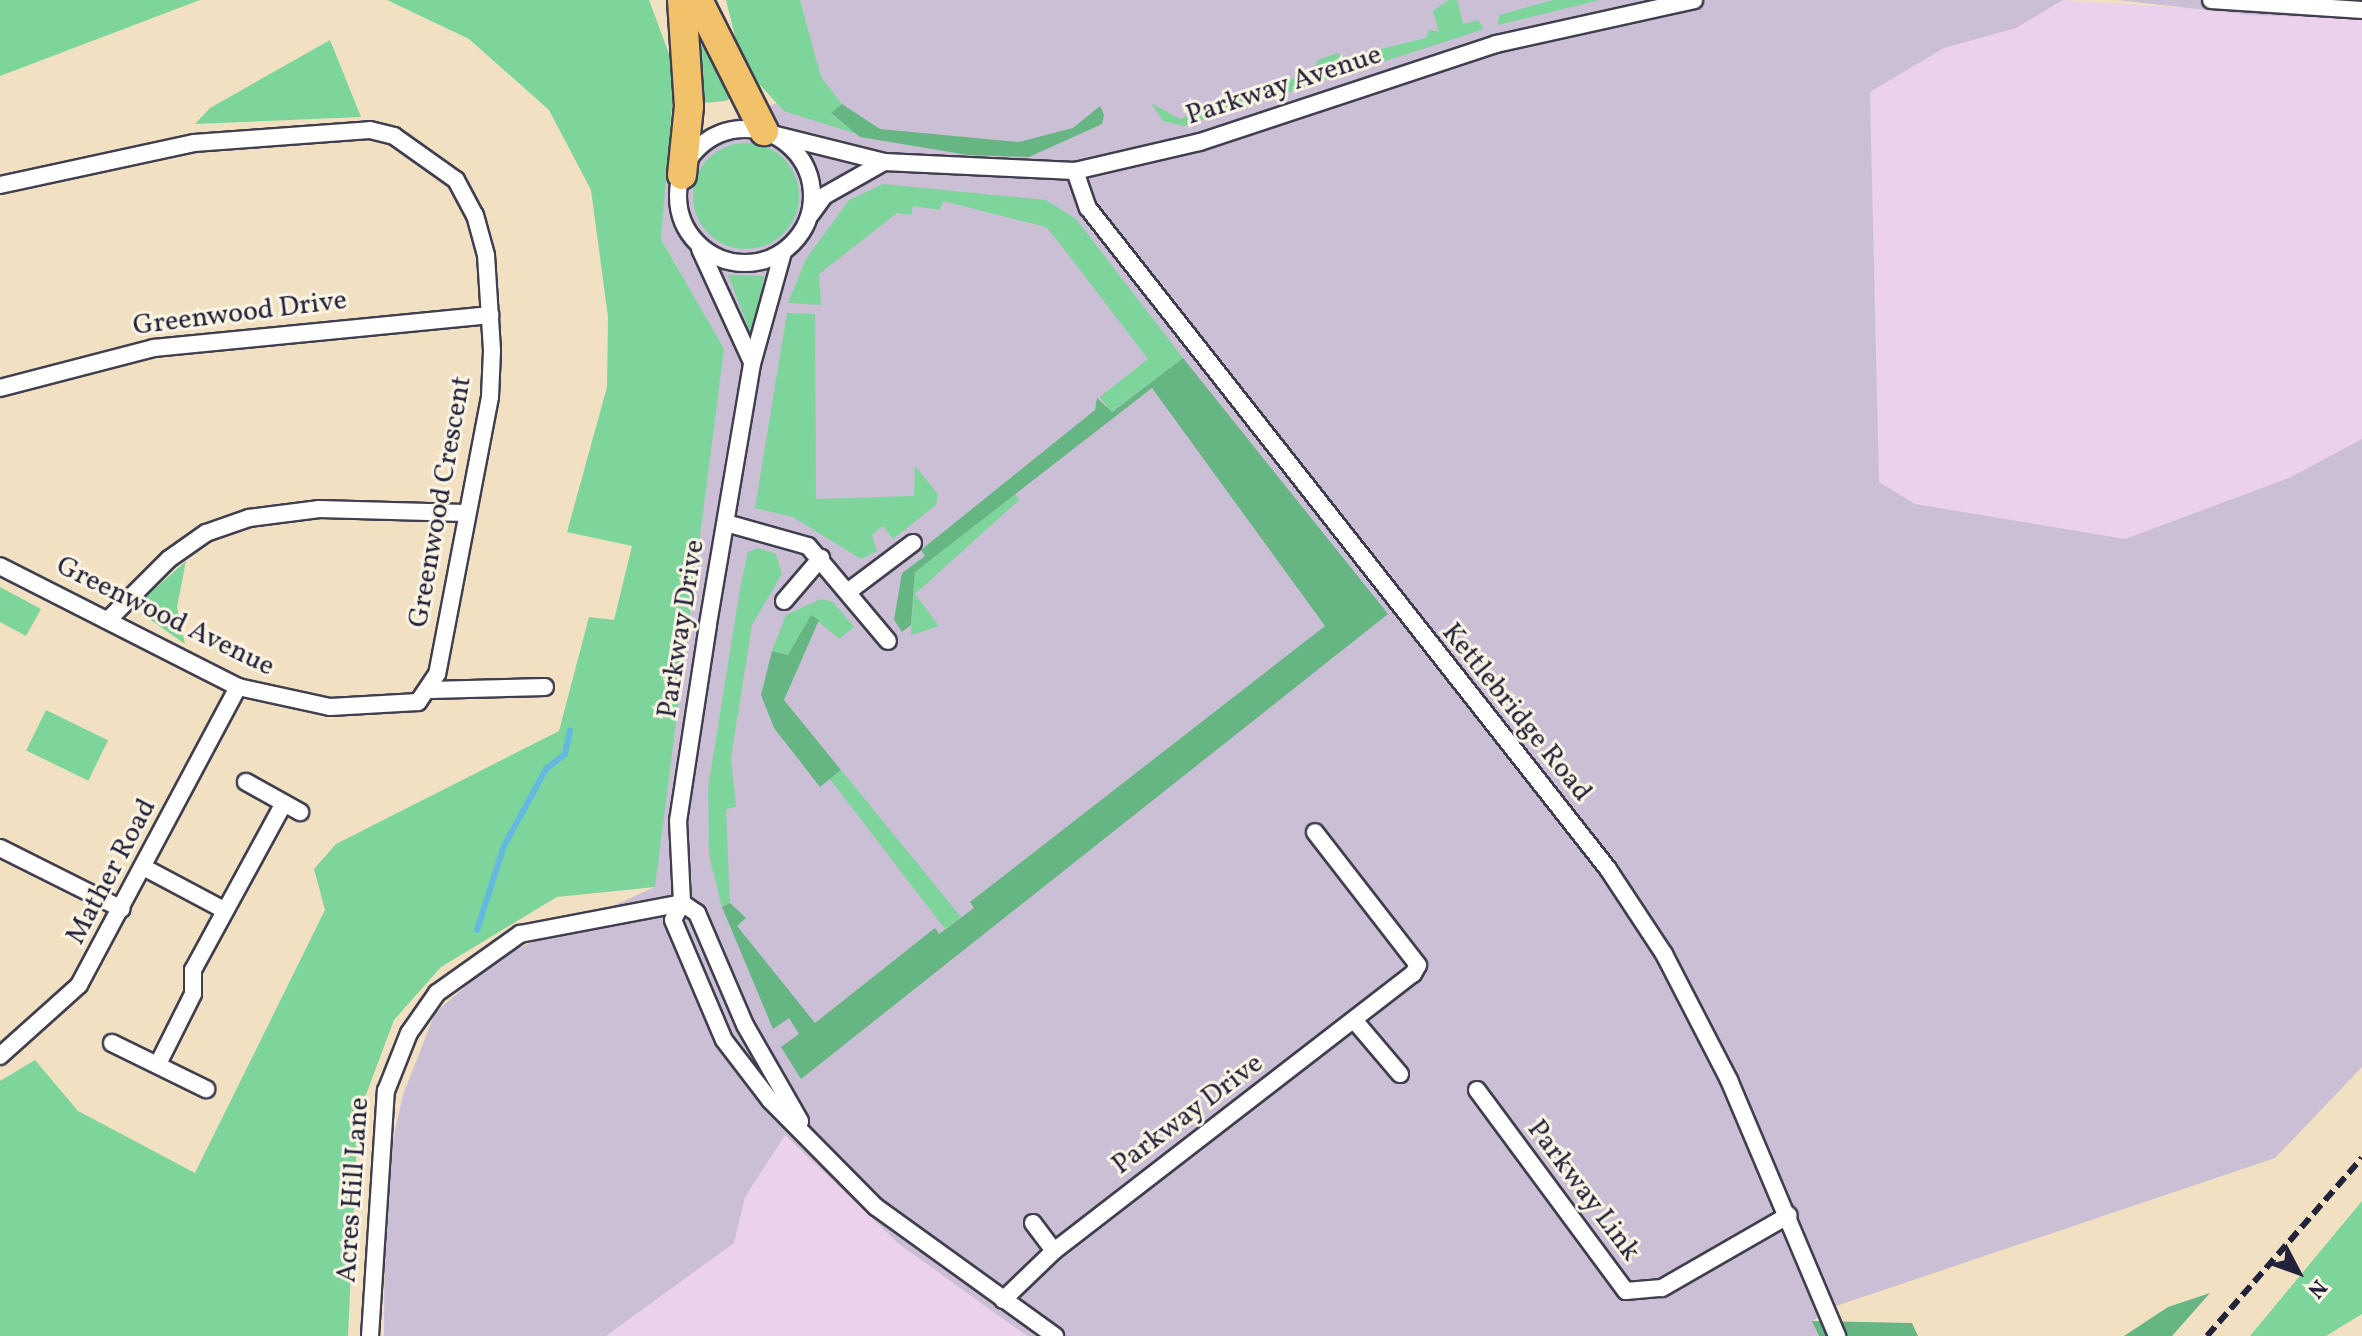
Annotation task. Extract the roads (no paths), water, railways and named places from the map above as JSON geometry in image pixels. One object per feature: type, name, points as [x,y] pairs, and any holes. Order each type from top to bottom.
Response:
[{"type":"highway","points":[[661,0],[689,63]]},
{"type":"highway","points":[[682,0],[689,63],[682,175]]},
{"type":"highway","points":[[698,0],[733,74],[768,133]]},
{"type":"highway","points":[[719,0],[733,74]]},
{"type":"street","name":"Parkway Avenue","points":[[768,133],[884,162],[1006,174],[1075,171],[1200,142],[1510,40],[1694,0]]},
{"type":"street","points":[[2211,0],[2362,10]]},
{"type":"street","name":"Greenwood Crescent","points":[[0,185],[194,143],[370,130],[394,136],[456,180],[475,215],[490,315],[490,397],[430,690]]},
{"type":"street","points":[[752,364],[679,205],[682,175],[710,139],[768,133],[800,156],[811,179],[810,216]]},
{"type":"street","points":[[698,243],[741,263],[783,252],[824,196],[884,162]]},
{"type":"street","name":"Kettlebridge Road","points":[[1075,171],[1088,208],[1608,869],[1711,1044],[1789,1215],[1837,1336]]},
{"type":"street","name":"Parkway Drive","points":[[783,252],[752,364],[678,820],[682,903],[673,920],[724,1040],[809,1136],[876,1207],[1055,1336]]},
{"type":"street","name":"Greenwood Drive","points":[[0,388],[154,348],[490,315]]},
{"type":"street","points":[[109,619],[169,559],[206,533],[249,518],[319,509],[465,513]]},
{"type":"street","points":[[726,523],[791,539],[821,558],[888,641]]},
{"type":"street","points":[[849,591],[913,543]]},
{"type":"street","points":[[784,601],[821,558]]},
{"type":"street","name":"Greenwood Avenue","points":[[0,566],[238,687],[287,702],[390,709],[418,702],[430,690],[545,687]]},
{"type":"street","name":"Mather Road","points":[[0,1056],[79,985],[145,868],[238,687]]},
{"type":"street","points":[[246,782],[300,812]]},
{"type":"street","points":[[158,1064],[224,910],[284,803]]},
{"type":"street","name":"Parkway Drive","points":[[1003,1300],[1054,1251],[1354,1020],[1418,965],[1315,832]]},
{"type":"street","points":[[0,848],[122,909]]},
{"type":"street","points":[[145,868],[224,910]]},
{"type":"street","name":"Parkway Drive","points":[[682,903],[697,913],[745,1025],[809,1136]]},
{"type":"street","name":"Acres Hill Lane","points":[[370,1336],[386,1091],[409,1033],[437,993],[520,934],[682,903]]},
{"type":"street","points":[[1354,1020],[1400,1074]]},
{"type":"street","points":[[112,1043],[206,1089]]},
{"type":"street","name":"Parkway Link","points":[[1477,1090],[1626,1291],[1662,1288],[1789,1215]]},
{"type":"street","points":[[1033,1223],[1054,1251]]},
{"type":"waterway","points":[[477,930],[504,846],[546,769],[565,754],[570,731]]},
{"type":"railway","points":[[2207,1336],[2362,1158]]}]
